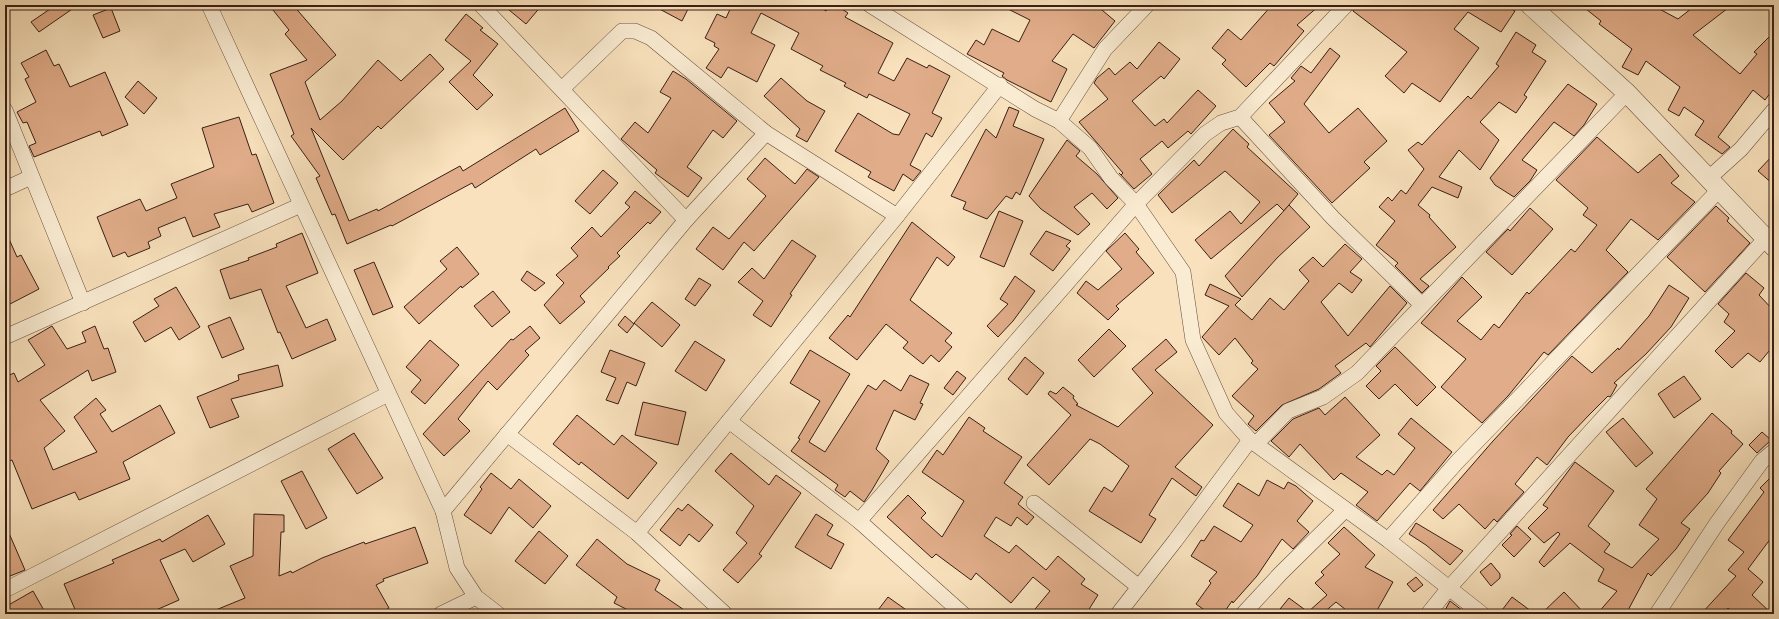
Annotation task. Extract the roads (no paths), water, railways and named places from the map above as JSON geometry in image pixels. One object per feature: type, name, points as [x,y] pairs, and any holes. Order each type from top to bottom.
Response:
[{"type":"street","points":[[209,5],[442,511],[457,568],[476,596],[498,614]]},
{"type":"street","points":[[481,5],[686,220]]},
{"type":"street","points":[[870,5],[1000,85],[1035,109],[1059,121],[1090,148],[1111,178],[1136,204],[1183,272],[1193,340],[1226,413],[1253,442],[1388,540],[1482,614]]},
{"type":"street","points":[[1059,121],[1105,49],[1148,5]]},
{"type":"street","points":[[859,521],[1136,204],[1205,134],[1221,123],[1240,117],[1346,5]]},
{"type":"street","points":[[1428,614],[1449,588],[1770,242],[1627,93],[1530,5]]},
{"type":"street","points":[[562,89],[622,31],[634,31],[651,38],[766,133],[897,216]]},
{"type":"street","points":[[637,533],[897,216],[1000,85]]},
{"type":"street","points":[[1118,614],[1253,442],[1288,411],[1323,397],[1357,372],[1627,93]]},
{"type":"street","points":[[5,110],[83,303]]},
{"type":"street","points":[[1388,540],[1456,463],[1714,184],[1774,110]]},
{"type":"street","points":[[1240,117],[1333,218],[1422,305]]},
{"type":"street","points":[[442,511],[686,220],[766,133]]},
{"type":"street","points":[[5,189],[31,177]]},
{"type":"street","points":[[5,337],[301,205]]},
{"type":"street","points":[[5,590],[388,394]]},
{"type":"street","points":[[729,421],[859,521],[963,614]]},
{"type":"street","points":[[507,434],[637,533],[725,614]]},
{"type":"street","points":[[1657,614],[1762,461],[1774,451]]},
{"type":"street","points":[[1034,503],[1140,586]]},
{"type":"street","points":[[1243,614],[1281,572],[1345,510]]},
{"type":"street","points":[[441,614],[476,596]]}]
